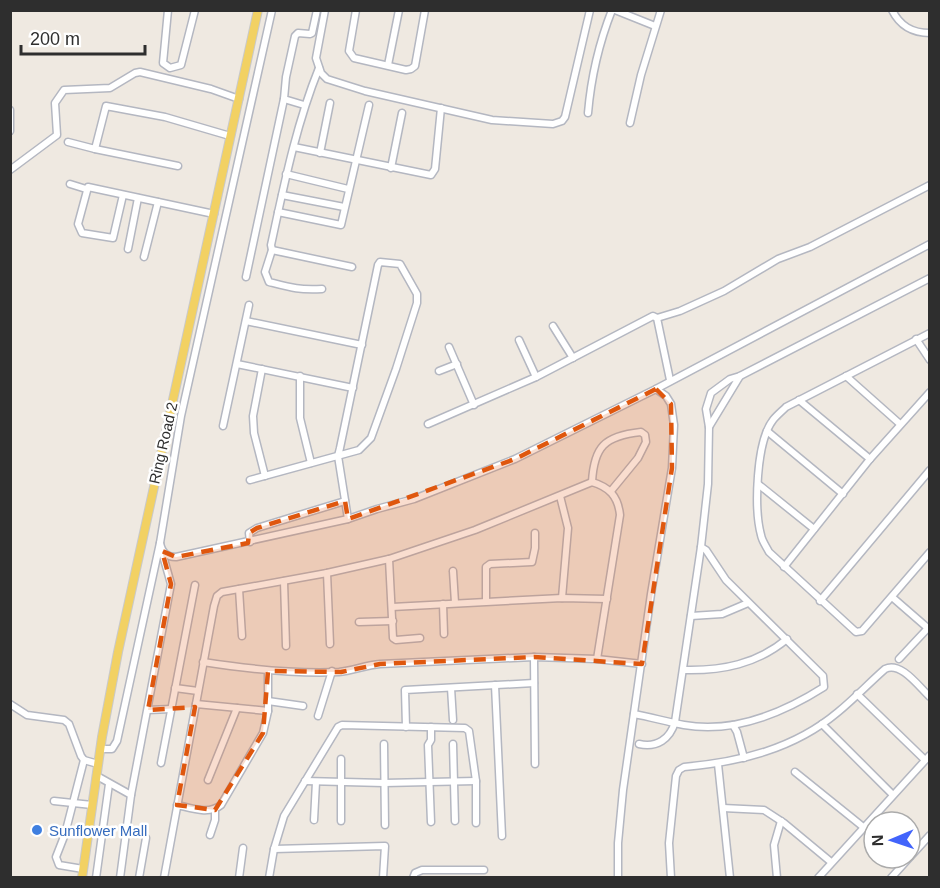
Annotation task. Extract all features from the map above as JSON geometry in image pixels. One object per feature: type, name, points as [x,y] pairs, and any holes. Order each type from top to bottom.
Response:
[{"type":"main road","name":"Ring Road 2","points":[[82,873],[100,749],[139,553],[258,10]]},
{"type":"street","points":[[168,10],[163,63],[171,68],[181,65],[195,10]]},
{"type":"street","points":[[100,749],[112,749],[117,741],[160,543],[181,416],[272,10]]},
{"type":"street","points":[[246,277],[295,36],[297,33],[312,33],[317,10]]},
{"type":"street","points":[[325,10],[316,58],[323,77],[365,92],[492,120],[545,124],[562,121],[565,117],[590,10]]},
{"type":"street","points":[[357,10],[350,55],[354,58],[406,70],[415,66],[425,10]]},
{"type":"street","points":[[388,65],[399,10]]},
{"type":"street","points":[[588,113],[595,68],[605,28],[614,10],[654,26]]},
{"type":"street","points":[[630,123],[654,26],[661,10]]},
{"type":"street","points":[[892,10],[898,21],[906,28],[930,33]]},
{"type":"street","points":[[319,68],[304,105],[286,174],[271,244],[272,250],[265,272],[269,282],[298,290],[322,289]]},
{"type":"street","points":[[10,170],[57,135],[56,103],[64,90],[110,88],[140,72],[211,89],[239,99]]},
{"type":"street","points":[[284,99],[304,105]]},
{"type":"street","points":[[320,153],[330,103]]},
{"type":"street","points":[[278,212],[341,225],[369,105]]},
{"type":"street","points":[[95,148],[106,106],[165,117],[230,136]]},
{"type":"street","points":[[294,147],[427,176],[434,174],[441,108]]},
{"type":"street","points":[[10,110],[10,131]]},
{"type":"street","points":[[391,168],[402,113]]},
{"type":"street","points":[[68,142],[178,166]]},
{"type":"street","points":[[286,174],[348,189]]},
{"type":"street","points":[[70,184],[214,214]]},
{"type":"street","points":[[428,424],[536,377],[649,316],[657,318],[680,311],[724,291],[778,259],[810,247],[930,185]]},
{"type":"street","points":[[86,189],[78,224],[82,233],[113,238],[123,195]]},
{"type":"street","points":[[282,195],[344,207]]},
{"type":"street","points":[[128,249],[138,198]]},
{"type":"street","points":[[144,257],[158,202]]},
{"type":"street","points":[[118,216],[134,219]]},
{"type":"street","points":[[162,551],[170,557],[176,557],[348,519],[414,499],[515,459],[656,389],[930,244]]},
{"type":"street","points":[[272,250],[352,267]]},
{"type":"street","points":[[250,480],[310,463],[338,456],[359,450],[371,438],[402,352],[417,299],[414,288],[400,264],[380,262],[378,265],[338,456],[348,519]]},
{"type":"street","points":[[639,744],[651,746],[663,741],[673,732],[701,548],[708,484],[709,427],[706,409],[711,393],[730,379],[740,376],[930,278]]},
{"type":"street","points":[[223,426],[249,305]]},
{"type":"street","points":[[657,318],[670,380]]},
{"type":"street","points":[[246,321],[362,345]]},
{"type":"street","points":[[553,326],[573,358]]},
{"type":"street","points":[[930,333],[786,407],[772,420],[767,431],[762,445],[758,484],[758,523],[761,538],[769,552],[856,632],[862,631],[930,552]]},
{"type":"street","points":[[916,339],[930,360]]},
{"type":"street","points":[[519,340],[536,377]]},
{"type":"street","points":[[449,347],[474,405]]},
{"type":"street","points":[[237,364],[353,388]]},
{"type":"street","points":[[439,371],[457,364]]},
{"type":"street","points":[[262,369],[253,416],[265,476]]},
{"type":"street","points":[[300,376],[300,418],[310,463]]},
{"type":"street","points":[[709,427],[740,376]]},
{"type":"street","points":[[846,376],[900,424]]},
{"type":"street","points":[[618,878],[619,822],[672,468],[674,425],[671,404],[666,396],[656,389]]},
{"type":"street","points":[[784,567],[870,459],[930,392]]},
{"type":"street","points":[[799,399],[870,459]]},
{"type":"street","points":[[171,409],[181,416]]},
{"type":"street","points":[[767,431],[843,494]]},
{"type":"street","points":[[592,482],[594,458],[598,450],[614,439],[641,432],[645,435],[646,442],[638,458],[611,491]]},
{"type":"street","points":[[820,601],[930,470]]},
{"type":"street","points":[[164,878],[203,662],[217,596],[222,592],[389,559],[475,530],[592,482],[611,491],[617,500],[620,514],[597,659]]},
{"type":"street","points":[[758,484],[814,529]]},
{"type":"street","points":[[560,496],[568,528],[562,598]]},
{"type":"street","points":[[250,542],[249,533],[257,528],[345,501]]},
{"type":"street","points":[[486,601],[486,567],[490,564],[532,562],[535,533]]},
{"type":"street","points":[[120,878],[131,795],[171,585],[160,543]]},
{"type":"street","points":[[634,714],[707,727],[733,725],[796,704],[824,687],[824,676],[748,603],[726,580],[706,550],[701,548]]},
{"type":"street","points":[[389,559],[394,640],[420,638]]},
{"type":"street","points":[[453,571],[455,603]]},
{"type":"street","points":[[327,573],[330,645]]},
{"type":"street","points":[[284,581],[286,646]]},
{"type":"street","points":[[161,763],[195,585]]},
{"type":"street","points":[[239,589],[242,636]]},
{"type":"street","points":[[892,597],[929,629],[899,659]]},
{"type":"street","points":[[392,607],[562,598],[606,599]]},
{"type":"street","points":[[691,616],[722,614],[748,603]]},
{"type":"street","points":[[443,604],[444,634]]},
{"type":"street","points":[[359,622],[393,621]]},
{"type":"street","points":[[684,670],[708,671],[738,665],[768,653],[787,639]]},
{"type":"street","points":[[203,662],[268,671],[341,672],[363,665],[534,657],[597,659],[642,664]]},
{"type":"street","points":[[534,657],[535,764]]},
{"type":"street","points":[[670,878],[669,843],[676,776],[679,770],[684,767],[718,764],[783,747],[838,712],[891,666],[905,674],[930,697]]},
{"type":"street","points":[[177,805],[215,810],[221,805],[263,733],[268,711],[268,671]]},
{"type":"street","points":[[318,716],[332,671]]},
{"type":"street","points":[[406,727],[405,690],[534,683]]},
{"type":"street","points":[[495,686],[502,836]]},
{"type":"street","points":[[175,688],[198,690]]},
{"type":"street","points":[[451,688],[453,720]]},
{"type":"street","points":[[857,694],[927,758],[877,810]]},
{"type":"street","points":[[268,701],[303,706]]},
{"type":"street","points":[[10,704],[27,715],[60,719],[69,724],[84,760],[98,764]]},
{"type":"street","points":[[195,704],[268,711]]},
{"type":"street","points":[[208,780],[237,708]]},
{"type":"street","points":[[148,710],[171,709]]},
{"type":"street","points":[[822,724],[892,794]]},
{"type":"street","points":[[269,878],[274,849],[284,816],[338,727],[342,725],[459,726],[465,728],[469,731],[476,781],[476,823]]},
{"type":"street","points":[[733,725],[744,758]]},
{"type":"street","points":[[431,727],[431,740],[428,745],[431,822]]},
{"type":"street","points":[[384,744],[385,825]]},
{"type":"street","points":[[453,744],[455,821]]},
{"type":"street","points":[[341,759],[341,821]]},
{"type":"street","points":[[82,873],[61,866],[56,861],[84,760]]},
{"type":"street","points":[[718,764],[730,878]]},
{"type":"street","points":[[795,772],[862,826],[818,878]]},
{"type":"street","points":[[97,776],[131,795]]},
{"type":"street","points":[[305,782],[476,781]]},
{"type":"street","points":[[314,820],[316,782]]},
{"type":"street","points":[[96,878],[109,784]]},
{"type":"street","points":[[54,801],[93,805]]},
{"type":"street","points":[[723,808],[764,810],[831,862]]},
{"type":"street","points":[[210,835],[215,820],[215,810]]},
{"type":"street","points":[[777,878],[774,845],[781,821]]},
{"type":"street","points":[[139,878],[146,838]]},
{"type":"street","points":[[274,849],[385,846],[383,878]]},
{"type":"street","points":[[239,878],[243,848]]},
{"type":"street","points":[[413,878],[415,873],[422,870],[484,870]]},
{"type":"highlighted area","points":[[656,389],[671,404],[672,468],[642,664],[534,657],[380,664],[341,672],[268,671],[263,733],[215,810],[177,805],[195,707],[148,710],[171,584],[162,551],[176,557],[248,543],[249,533],[257,528],[345,501],[348,519],[515,459]]},
{"type":"place","name":"Sunflower Mall","points":[[37,830]]}]
